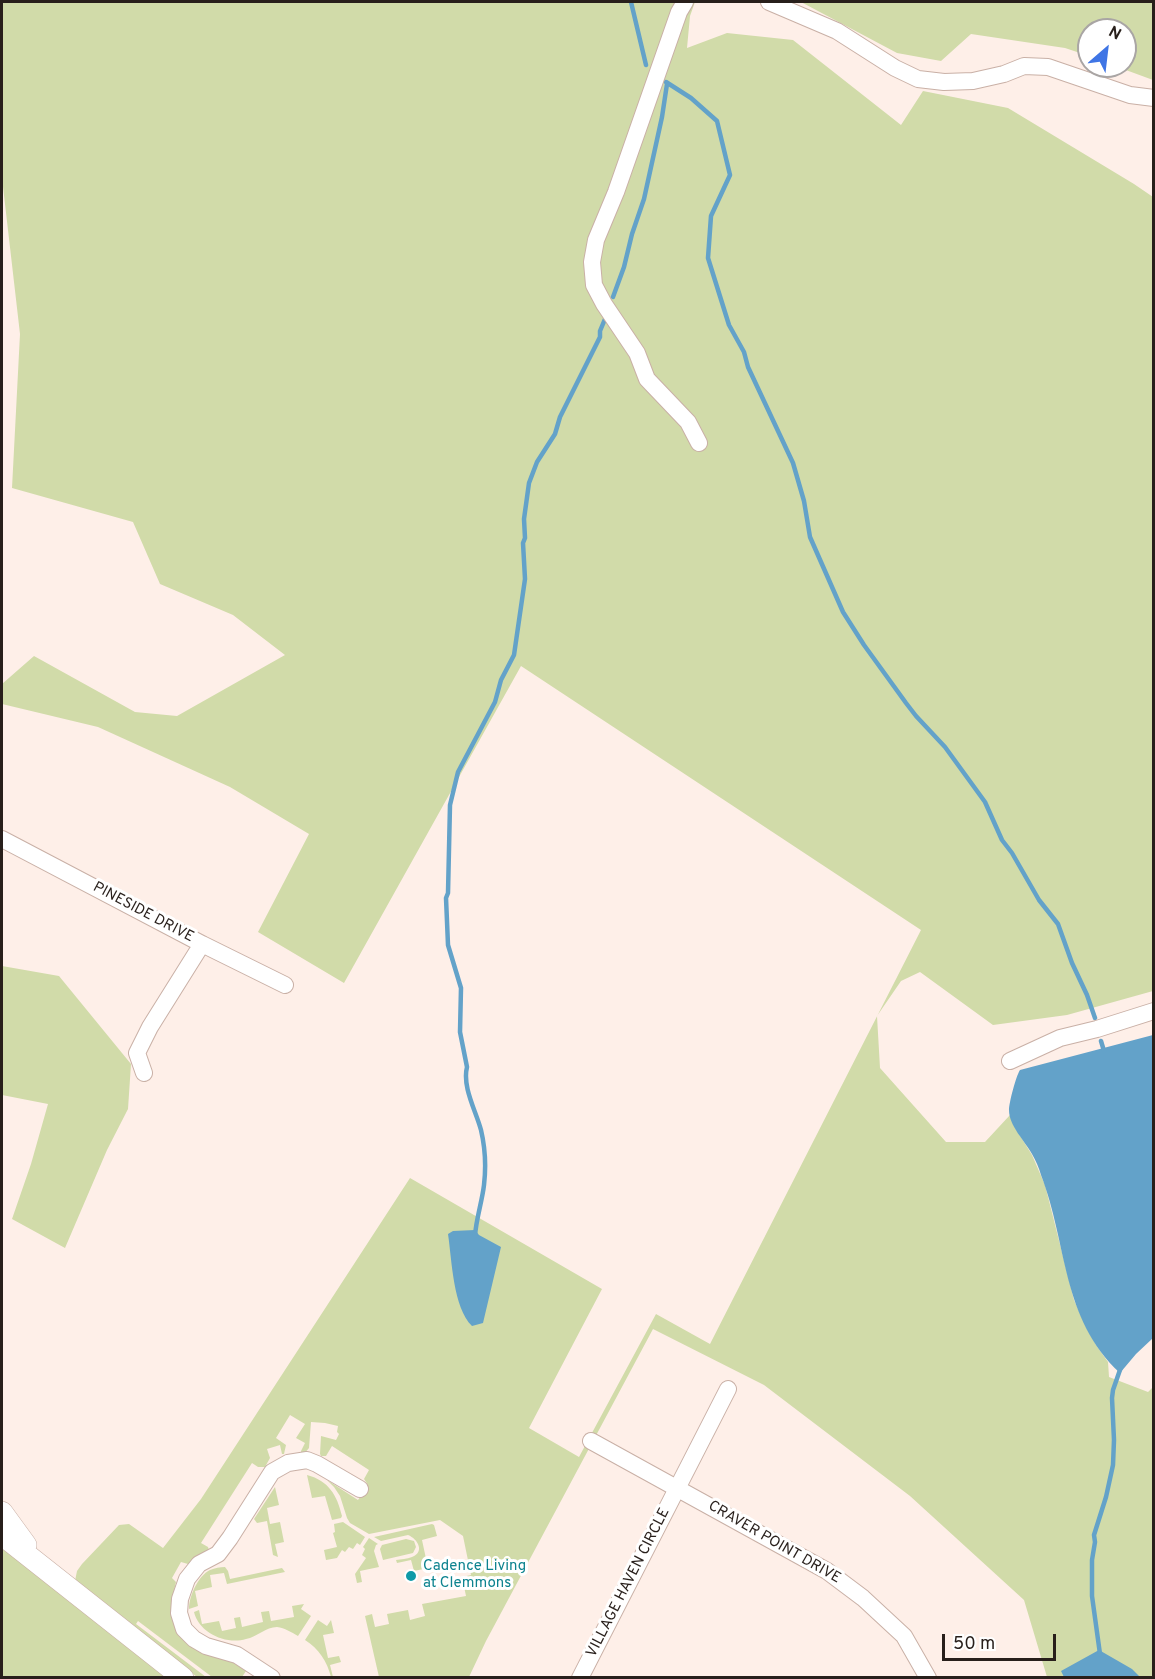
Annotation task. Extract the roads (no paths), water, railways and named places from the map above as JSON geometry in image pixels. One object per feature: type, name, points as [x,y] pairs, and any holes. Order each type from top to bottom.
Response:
[{"type":"main road","points":[[2,1512],[43,1567]]},
{"type":"main road","points":[[2,1535],[183,1677]]},
{"type":"street","points":[[685,2],[672,30],[616,192],[596,240],[592,262],[594,285],[604,304],[638,353],[646,379],[688,422],[699,443]]},
{"type":"street","points":[[769,2],[837,31],[895,69],[918,79],[944,82],[973,81],[1004,74],[1024,66],[1048,67],[1130,95],[1154,98]]},
{"type":"street","name":"PINESIDE DRIVE","points":[[2,839],[285,986]]},
{"type":"street","points":[[144,1073],[137,1053],[150,1027],[202,944]]},
{"type":"street","points":[[1010,1061],[1060,1038],[1154,1011]]},
{"type":"street","name":"VILLAGE HAVEN CIRCLE","points":[[580,1677],[728,1389]]},
{"type":"street","name":"CRAVER POINT DRIVE","points":[[591,1440],[827,1571],[863,1598],[904,1636],[928,1677]]},
{"type":"street","points":[[272,1677],[237,1655],[206,1646],[184,1629],[179,1613],[180,1599],[187,1579],[199,1564],[218,1554],[272,1472],[288,1463],[307,1460],[360,1489]]},
{"type":"water","points":[[1153,1035],[1153,1338],[1120,1373],[1101,1352],[1076,1305],[1050,1201],[1036,1162],[1012,1122],[1009,1107],[1020,1070]]},
{"type":"water","points":[[475,1230],[479,1235],[501,1247],[483,1323],[472,1326],[457,1296],[448,1234],[453,1231]]},
{"type":"water","points":[[1099,1650],[1132,1669],[1140,1677],[1064,1677],[1061,1671]]},
{"type":"waterway","points":[[631,2],[646,65]]},
{"type":"waterway","points":[[666,82],[691,98],[717,121],[730,175],[711,216],[708,258],[729,325],[744,352],[748,367],[793,463],[804,501],[810,537],[843,612],[906,703],[945,747],[985,802],[1002,840],[1039,900],[1058,924],[1095,1018]]},
{"type":"waterway","points":[[613,297],[644,199],[667,84]]},
{"type":"waterway","points":[[475,1236],[484,1185],[485,1158],[481,1130],[466,1083],[467,1067],[460,1032],[461,988],[448,945],[446,898],[450,805],[458,772],[495,702],[501,680],[514,655],[525,579],[523,543],[529,483],[537,462],[555,434],[560,417],[600,337],[605,319]]},
{"type":"waterway","points":[[1101,1041],[1104,1051]]},
{"type":"waterway","points":[[1100,1654],[1092,1596],[1092,1560],[1094,1535],[1113,1465],[1112,1398],[1121,1367]]},
{"type":"place","name":"Cadence Living at Clemmons","points":[[411,1576]]}]
